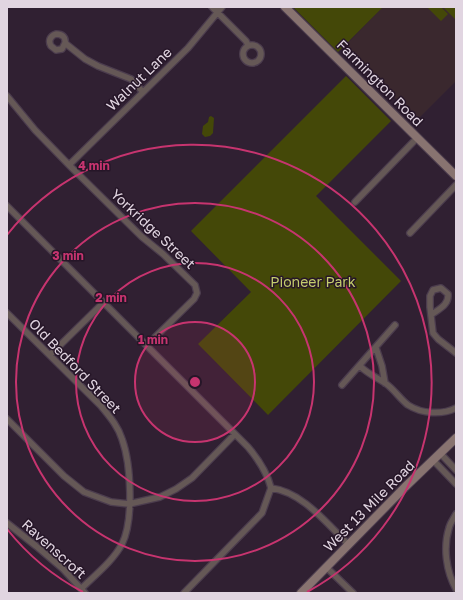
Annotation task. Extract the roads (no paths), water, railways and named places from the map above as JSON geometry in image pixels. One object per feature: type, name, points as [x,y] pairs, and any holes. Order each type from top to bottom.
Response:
[{"type":"street","points":[[212,7],[246,40],[248,45]]},
{"type":"street","name":"Walnut Lane","points":[[69,165],[188,48],[222,7]]},
{"type":"street","name":"Farmington Road","points":[[285,7],[456,176]]},
{"type":"street","points":[[66,44],[85,59],[98,66],[131,79],[143,92]]},
{"type":"street","name":"Yorkridge Street","points":[[7,96],[34,130],[142,237],[163,254],[195,285],[197,293],[194,299],[147,345]]},
{"type":"street","points":[[355,202],[417,138]]},
{"type":"street","points":[[410,233],[456,185]]},
{"type":"street","points":[[7,206],[235,434],[260,461],[268,478],[271,488],[262,513],[184,593]]},
{"type":"street","points":[[431,315],[445,305],[447,301],[448,294],[441,288],[433,290],[430,296],[431,315],[433,333],[438,339],[456,353]]},
{"type":"street","points":[[50,355],[104,302]]},
{"type":"street","name":"Old Bedford Street","points":[[7,313],[101,406],[114,422],[122,437],[130,476],[126,534],[119,548],[83,591]]},
{"type":"street","points":[[342,385],[395,325]]},
{"type":"street","points":[[376,348],[382,366],[385,383]]},
{"type":"street","points":[[360,366],[368,373],[385,383],[408,404],[417,409],[443,413],[456,408]]},
{"type":"street","points":[[7,419],[64,476],[84,492],[111,502],[129,504],[160,498],[176,490],[192,478],[235,434]]},
{"type":"street","name":"West 13 Mile Road","points":[[301,593],[456,438]]},
{"type":"street","points":[[440,453],[456,470]]},
{"type":"street","points":[[433,460],[456,484]]},
{"type":"street","points":[[271,488],[289,492],[304,501],[349,545]]},
{"type":"street","points":[[456,514],[449,527],[446,558],[456,589]]},
{"type":"street","name":"Ravenscroft","points":[[7,523],[63,569],[83,591]]},
{"type":"street","points":[[326,568],[352,593]]},
{"type":"park label","name":"Pioneer Park","points":[[313,282]]}]
